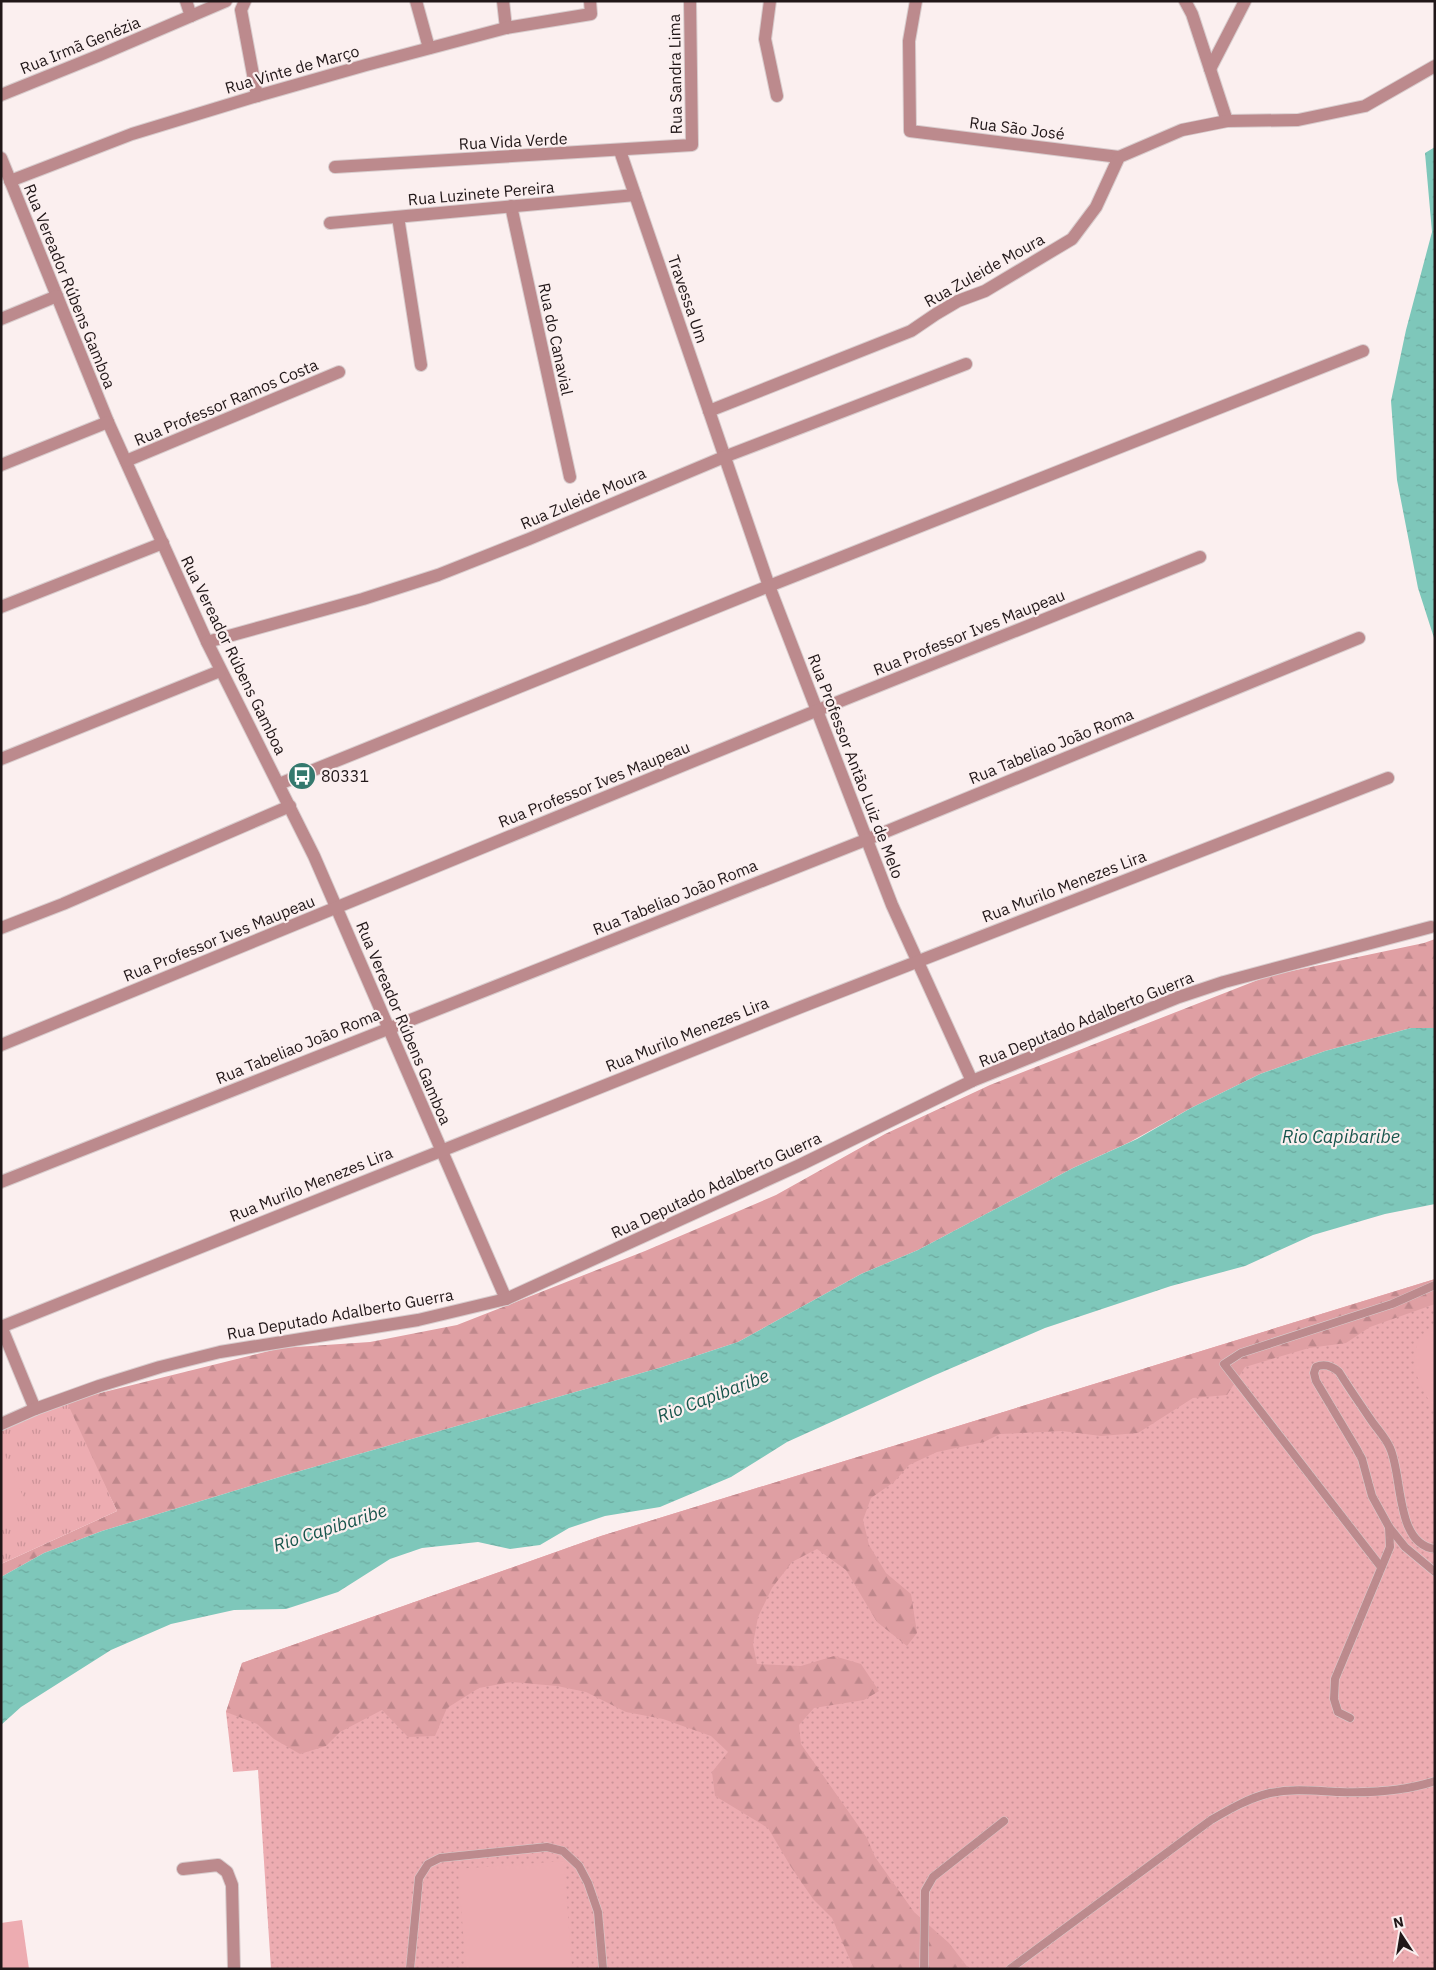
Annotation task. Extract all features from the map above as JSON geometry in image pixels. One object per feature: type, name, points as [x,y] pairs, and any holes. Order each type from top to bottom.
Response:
[{"type":"street","points":[[186,1],[191,16]]},
{"type":"street","name":"Rua Irmã Genézia","points":[[1,95],[226,1]]},
{"type":"street","points":[[245,1],[241,10],[257,96]]},
{"type":"street","points":[[416,1],[429,48]]},
{"type":"street","points":[[503,1],[506,28]]},
{"type":"street","name":"Rua Sandra Lima","points":[[690,1],[692,145]]},
{"type":"street","points":[[770,1],[765,38],[777,96]]},
{"type":"street","name":"Rua São José","points":[[916,1],[910,40],[910,131],[1119,157]]},
{"type":"street","points":[[1185,1],[1192,14],[1227,121]]},
{"type":"street","points":[[1210,69],[1245,1]]},
{"type":"street","name":"Rua Vinte de Março","points":[[10,181],[132,134],[257,96],[429,48],[590,8]]},
{"type":"street","points":[[1119,157],[1182,130],[1227,121],[1298,120],[1366,106],[1435,66]]},
{"type":"street","name":"Rua Vida Verde","points":[[335,167],[620,151],[692,145]]},
{"type":"street","name":"Travessa Um","points":[[620,151],[724,457]]},
{"type":"street","name":"Rua Zuleide Moura","points":[[709,411],[911,331],[958,301],[985,291],[1072,239],[1096,207],[1119,157]]},
{"type":"street","name":"Rua Vereador Rúbens Gamboa","points":[[3,166],[108,422],[220,670],[290,806],[337,907],[506,1299]]},
{"type":"street","name":"Rua Luzinete Pereira","points":[[330,223],[635,195]]},
{"type":"street","name":"Rua do Canavial","points":[[511,206],[570,478]]},
{"type":"street","points":[[398,217],[422,365]]},
{"type":"street","points":[[1,320],[57,296]]},
{"type":"street","points":[[279,784],[769,586],[1363,351]]},
{"type":"street","name":"Rua Zuleide Moura","points":[[207,642],[363,599],[438,575],[724,457],[966,364]]},
{"type":"street","name":"Rua Professor Ramos Costa","points":[[126,461],[339,372]]},
{"type":"street","points":[[1,465],[108,422]]},
{"type":"street","name":"Rua Professor Antão Luiz de Melo","points":[[724,457],[769,586],[892,905],[972,1082]]},
{"type":"street","points":[[1,607],[163,543]]},
{"type":"street","name":"Rua Professor Ives Maupeau","points":[[1,1045],[818,710],[1200,557]]},
{"type":"street","name":"Rua Tabeliao João Roma","points":[[1,1182],[868,839],[1359,638]]},
{"type":"street","points":[[1,759],[220,670]]},
{"type":"street","name":"Rua Murilo Menezes Lira","points":[[1,1327],[441,1149],[917,960],[1388,778]]},
{"type":"street","points":[[1,928],[63,904],[290,806]]},
{"type":"street","name":"Rua Deputado Adalberto Guerra","points":[[1,1424],[108,1383],[160,1367],[220,1352],[418,1320],[506,1299],[802,1164],[972,1082],[1180,997],[1224,982],[1431,927]]},
{"type":"street","points":[[1,1327],[35,1410]]},
{"type":"street","points":[[183,1868],[218,1865],[227,1872],[232,1884],[234,1969]]},
{"type":"lane","points":[[1381,1567],[1224,1364],[1241,1353],[1392,1304],[1435,1285]]},
{"type":"lane","points":[[1435,1549],[1418,1543],[1410,1532],[1400,1499],[1396,1463],[1389,1445],[1339,1372],[1333,1366],[1316,1367],[1314,1373],[1316,1381],[1362,1459],[1372,1496],[1389,1527],[1405,1547],[1435,1572]]},
{"type":"lane","points":[[1350,1718],[1338,1712],[1334,1699],[1335,1679],[1390,1547],[1389,1527]]},
{"type":"lane","points":[[1010,1969],[1211,1820],[1242,1803],[1270,1793],[1297,1790],[1366,1792],[1399,1789],[1435,1781]]},
{"type":"lane","points":[[924,1969],[925,1891],[932,1877],[1004,1821]]},
{"type":"lane","points":[[410,1969],[419,1878],[428,1864],[440,1858],[547,1846],[563,1851],[579,1866],[588,1883],[598,1912],[603,1969]]},
{"type":"green space","points":[[1435,939],[1435,1028],[1411,1028],[1325,1051],[1260,1074],[1191,1108],[1130,1142],[1073,1168],[918,1250],[861,1274],[738,1342],[659,1368],[293,1473],[102,1531],[44,1553],[1,1577],[1,1564],[117,1511],[64,1402],[281,1348],[370,1342],[457,1325],[645,1251],[776,1195],[885,1134],[990,1085],[1268,976],[1424,943]]},
{"type":"green space","points":[[1435,1279],[1435,1969],[271,1969],[258,1770],[233,1772],[226,1712],[242,1663],[601,1536]]},
{"type":"green space","points":[[1435,1279],[1435,1304],[1370,1327],[1346,1343],[1309,1348],[1245,1367],[1227,1395],[1193,1398],[1138,1433],[1101,1436],[1062,1431],[1000,1434],[984,1442],[937,1452],[909,1465],[894,1482],[871,1498],[863,1520],[869,1545],[886,1573],[911,1594],[917,1633],[907,1646],[877,1622],[846,1570],[817,1549],[792,1562],[772,1588],[758,1617],[753,1644],[757,1664],[801,1666],[834,1656],[861,1664],[879,1691],[864,1700],[814,1708],[799,1725],[801,1744],[867,1838],[875,1857],[914,1912],[949,1943],[969,1969],[854,1969],[832,1918],[813,1899],[768,1828],[715,1796],[712,1772],[728,1752],[711,1736],[663,1719],[626,1712],[586,1692],[557,1686],[512,1682],[479,1688],[447,1708],[435,1736],[408,1737],[382,1710],[340,1732],[326,1746],[300,1754],[274,1739],[257,1724],[226,1712],[242,1663],[601,1536]]},
{"type":"green space","points":[[1435,1324],[1435,1409],[1417,1376],[1415,1354],[1418,1343],[1424,1333]]},
{"type":"green space","points":[[65,1398],[117,1511],[1,1564],[1,1427]]},
{"type":"green space","points":[[1,1446],[29,1510],[1,1522]]},
{"type":"green space","points":[[564,1861],[572,1969],[466,1969],[458,1869]]},
{"type":"green space","points":[[22,1920],[29,1969],[1,1969],[1,1923]]},
{"type":"water","points":[[1435,147],[1435,641],[1418,588],[1397,480],[1391,401],[1406,330],[1432,232],[1425,153]]},
{"type":"water","name":"Rio Capibaribe","points":[[1411,1028],[1435,1028],[1435,1204],[1385,1214],[1313,1235],[1245,1266],[1171,1286],[1045,1328],[787,1442],[731,1477],[660,1507],[605,1516],[569,1528],[540,1545],[510,1549],[478,1542],[422,1548],[390,1559],[338,1592],[286,1609],[234,1610],[171,1624],[111,1650],[21,1707],[1,1725],[1,1577],[44,1553],[102,1531],[293,1473],[659,1368],[738,1342],[861,1274],[918,1250],[1073,1168],[1137,1139],[1191,1108],[1260,1074],[1325,1051]]},
{"type":"place","name":"80331","points":[[302,776]]}]
